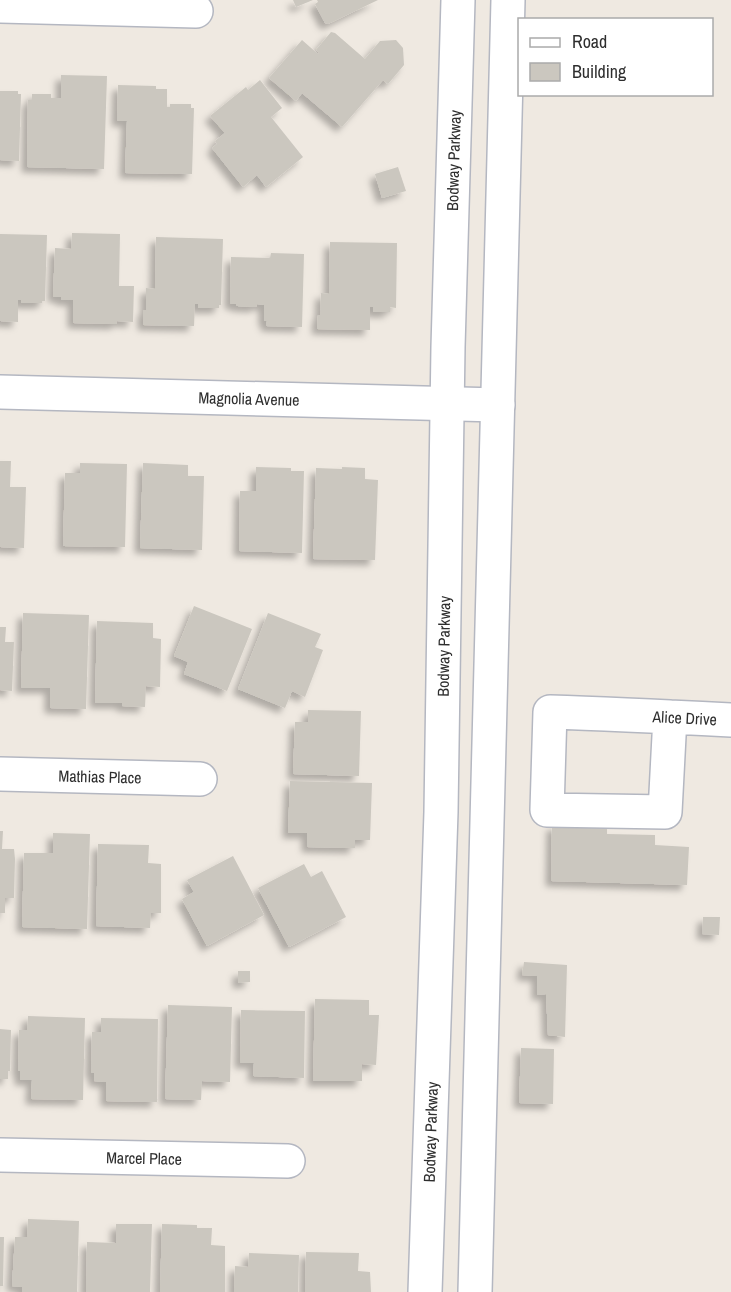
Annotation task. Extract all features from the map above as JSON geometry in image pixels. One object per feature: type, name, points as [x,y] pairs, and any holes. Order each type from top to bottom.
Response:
[{"type":"street","name":"Bodway Parkway","points":[[425,1292],[441,812],[447,404],[458,0]]},
{"type":"street","points":[[475,1292],[508,0]]},
{"type":"street","points":[[0,6],[196,11]]},
{"type":"street","name":"Magnolia Avenue","points":[[0,392],[498,405]]},
{"type":"street","name":"Alice Drive","points":[[670,717],[666,812],[547,810],[550,712],[638,715],[731,720]]},
{"type":"street","name":"Mathias Place","points":[[0,774],[200,779]]},
{"type":"street","name":"Marcel Place","points":[[0,1155],[288,1161]]},
{"type":"building","points":[[293,0],[313,0],[296,7]]},
{"type":"building","points":[[317,0],[378,0],[328,24],[325,23],[315,4]]},
{"type":"building","points":[[331,32],[365,59],[380,41],[396,40],[403,48],[404,65],[388,84],[383,80],[342,127],[302,93],[296,101],[269,78],[302,40],[318,54],[316,50]]},
{"type":"building","points":[[61,75],[107,76],[104,169],[27,167],[28,100],[32,100],[32,94],[51,94],[51,98],[61,98]]},
{"type":"building","points":[[260,80],[282,108],[271,117],[303,157],[266,187],[257,175],[243,187],[212,148],[217,144],[215,141],[225,133],[210,116],[246,87],[248,90]]},
{"type":"building","points":[[118,85],[156,86],[156,89],[167,89],[167,107],[170,107],[170,104],[191,104],[191,108],[194,108],[192,174],[125,173],[127,121],[117,121]]},
{"type":"building","points":[[0,91],[18,91],[18,94],[21,94],[19,161],[0,160]]},
{"type":"building","points":[[398,167],[406,191],[382,198],[375,174]]},
{"type":"building","points":[[72,233],[120,234],[119,286],[134,286],[133,322],[73,323],[73,300],[53,297],[55,248],[71,249]]},
{"type":"building","points":[[0,234],[47,235],[45,301],[21,303],[21,300],[18,300],[18,322],[0,321]]},
{"type":"building","points":[[156,237],[223,239],[221,305],[219,308],[198,308],[198,304],[195,304],[194,326],[143,325],[146,288],[155,289]]},
{"type":"building","points":[[330,242],[397,243],[396,308],[390,307],[390,312],[373,312],[373,307],[370,307],[370,330],[317,329],[321,293],[329,294]]},
{"type":"building","points":[[271,253],[304,254],[302,327],[266,326],[264,305],[257,304],[256,307],[230,304],[231,257],[270,258]]},
{"type":"building","points":[[0,461],[11,461],[10,487],[26,487],[24,548],[0,547]]},
{"type":"building","points":[[80,463],[127,464],[125,547],[63,546],[65,473],[80,473]]},
{"type":"building","points":[[143,463],[188,465],[188,476],[204,476],[202,550],[140,548]]},
{"type":"building","points":[[256,467],[291,468],[291,471],[304,471],[302,553],[239,551],[240,491],[256,491]]},
{"type":"building","points":[[342,467],[365,468],[365,479],[378,480],[375,560],[313,559],[316,468],[342,469]]},
{"type":"building","points":[[194,606],[252,629],[227,691],[184,674],[188,662],[174,656]]},
{"type":"building","points":[[23,613],[89,615],[86,709],[50,708],[50,688],[21,688]]},
{"type":"building","points":[[268,613],[321,634],[315,647],[323,650],[305,697],[292,691],[285,708],[238,689]]},
{"type":"building","points":[[97,621],[153,623],[153,638],[161,639],[160,687],[146,686],[145,707],[122,706],[122,703],[95,703]]},
{"type":"building","points":[[0,627],[6,627],[5,642],[14,642],[12,691],[0,690]]},
{"type":"building","points":[[308,710],[361,711],[359,776],[293,774],[295,722],[308,722]]},
{"type":"building","points":[[290,781],[372,783],[370,840],[355,840],[355,848],[307,847],[307,833],[288,833]]},
{"type":"building","points":[[552,825],[607,826],[607,834],[655,835],[655,845],[689,847],[687,885],[551,881]]},
{"type":"building","points":[[0,831],[3,831],[2,849],[14,849],[15,859],[14,898],[5,898],[5,913],[0,913]]},
{"type":"building","points":[[53,833],[90,834],[87,929],[22,927],[24,853],[53,853]]},
{"type":"building","points":[[98,844],[149,845],[148,863],[161,864],[161,913],[151,913],[150,928],[96,926]]},
{"type":"building","points":[[233,856],[264,915],[207,946],[182,899],[194,892],[187,880]]},
{"type":"building","points":[[304,864],[311,877],[322,871],[346,917],[289,947],[258,888]]},
{"type":"building","points":[[703,917],[720,917],[719,935],[702,934]]},
{"type":"building","points":[[524,962],[567,965],[565,1037],[548,1035],[546,994],[537,995],[537,976],[522,975]]},
{"type":"building","points":[[238,971],[250,971],[250,982],[238,983]]},
{"type":"building","points":[[315,999],[369,1000],[369,1015],[379,1015],[376,1065],[362,1064],[362,1081],[313,1081]]},
{"type":"building","points":[[168,1005],[232,1007],[230,1082],[202,1081],[201,1100],[165,1099]]},
{"type":"building","points":[[241,1010],[305,1011],[304,1078],[253,1076],[254,1063],[240,1063]]},
{"type":"building","points":[[28,1016],[85,1018],[83,1100],[31,1099],[32,1080],[20,1080],[20,1071],[18,1071],[19,1030],[27,1030]]},
{"type":"building","points":[[101,1018],[158,1019],[157,1102],[106,1101],[106,1082],[94,1081],[94,1073],[91,1073],[92,1032],[101,1032]]},
{"type":"building","points":[[0,1029],[11,1030],[8,1079],[0,1079]]},
{"type":"building","points":[[521,1048],[554,1049],[553,1104],[519,1103]]},
{"type":"building","points":[[28,1219],[79,1221],[77,1292],[22,1292],[22,1287],[12,1286],[15,1237],[27,1237]]},
{"type":"building","points":[[116,1224],[152,1224],[150,1292],[86,1292],[87,1242],[116,1243]]},
{"type":"building","points":[[162,1224],[212,1228],[211,1245],[225,1246],[225,1292],[160,1292]]},
{"type":"building","points":[[0,1237],[4,1237],[3,1286],[0,1286]]},
{"type":"building","points":[[306,1252],[359,1253],[358,1271],[370,1272],[371,1292],[305,1292]]},
{"type":"building","points":[[249,1253],[299,1255],[298,1292],[234,1292],[235,1266],[248,1267]]}]
